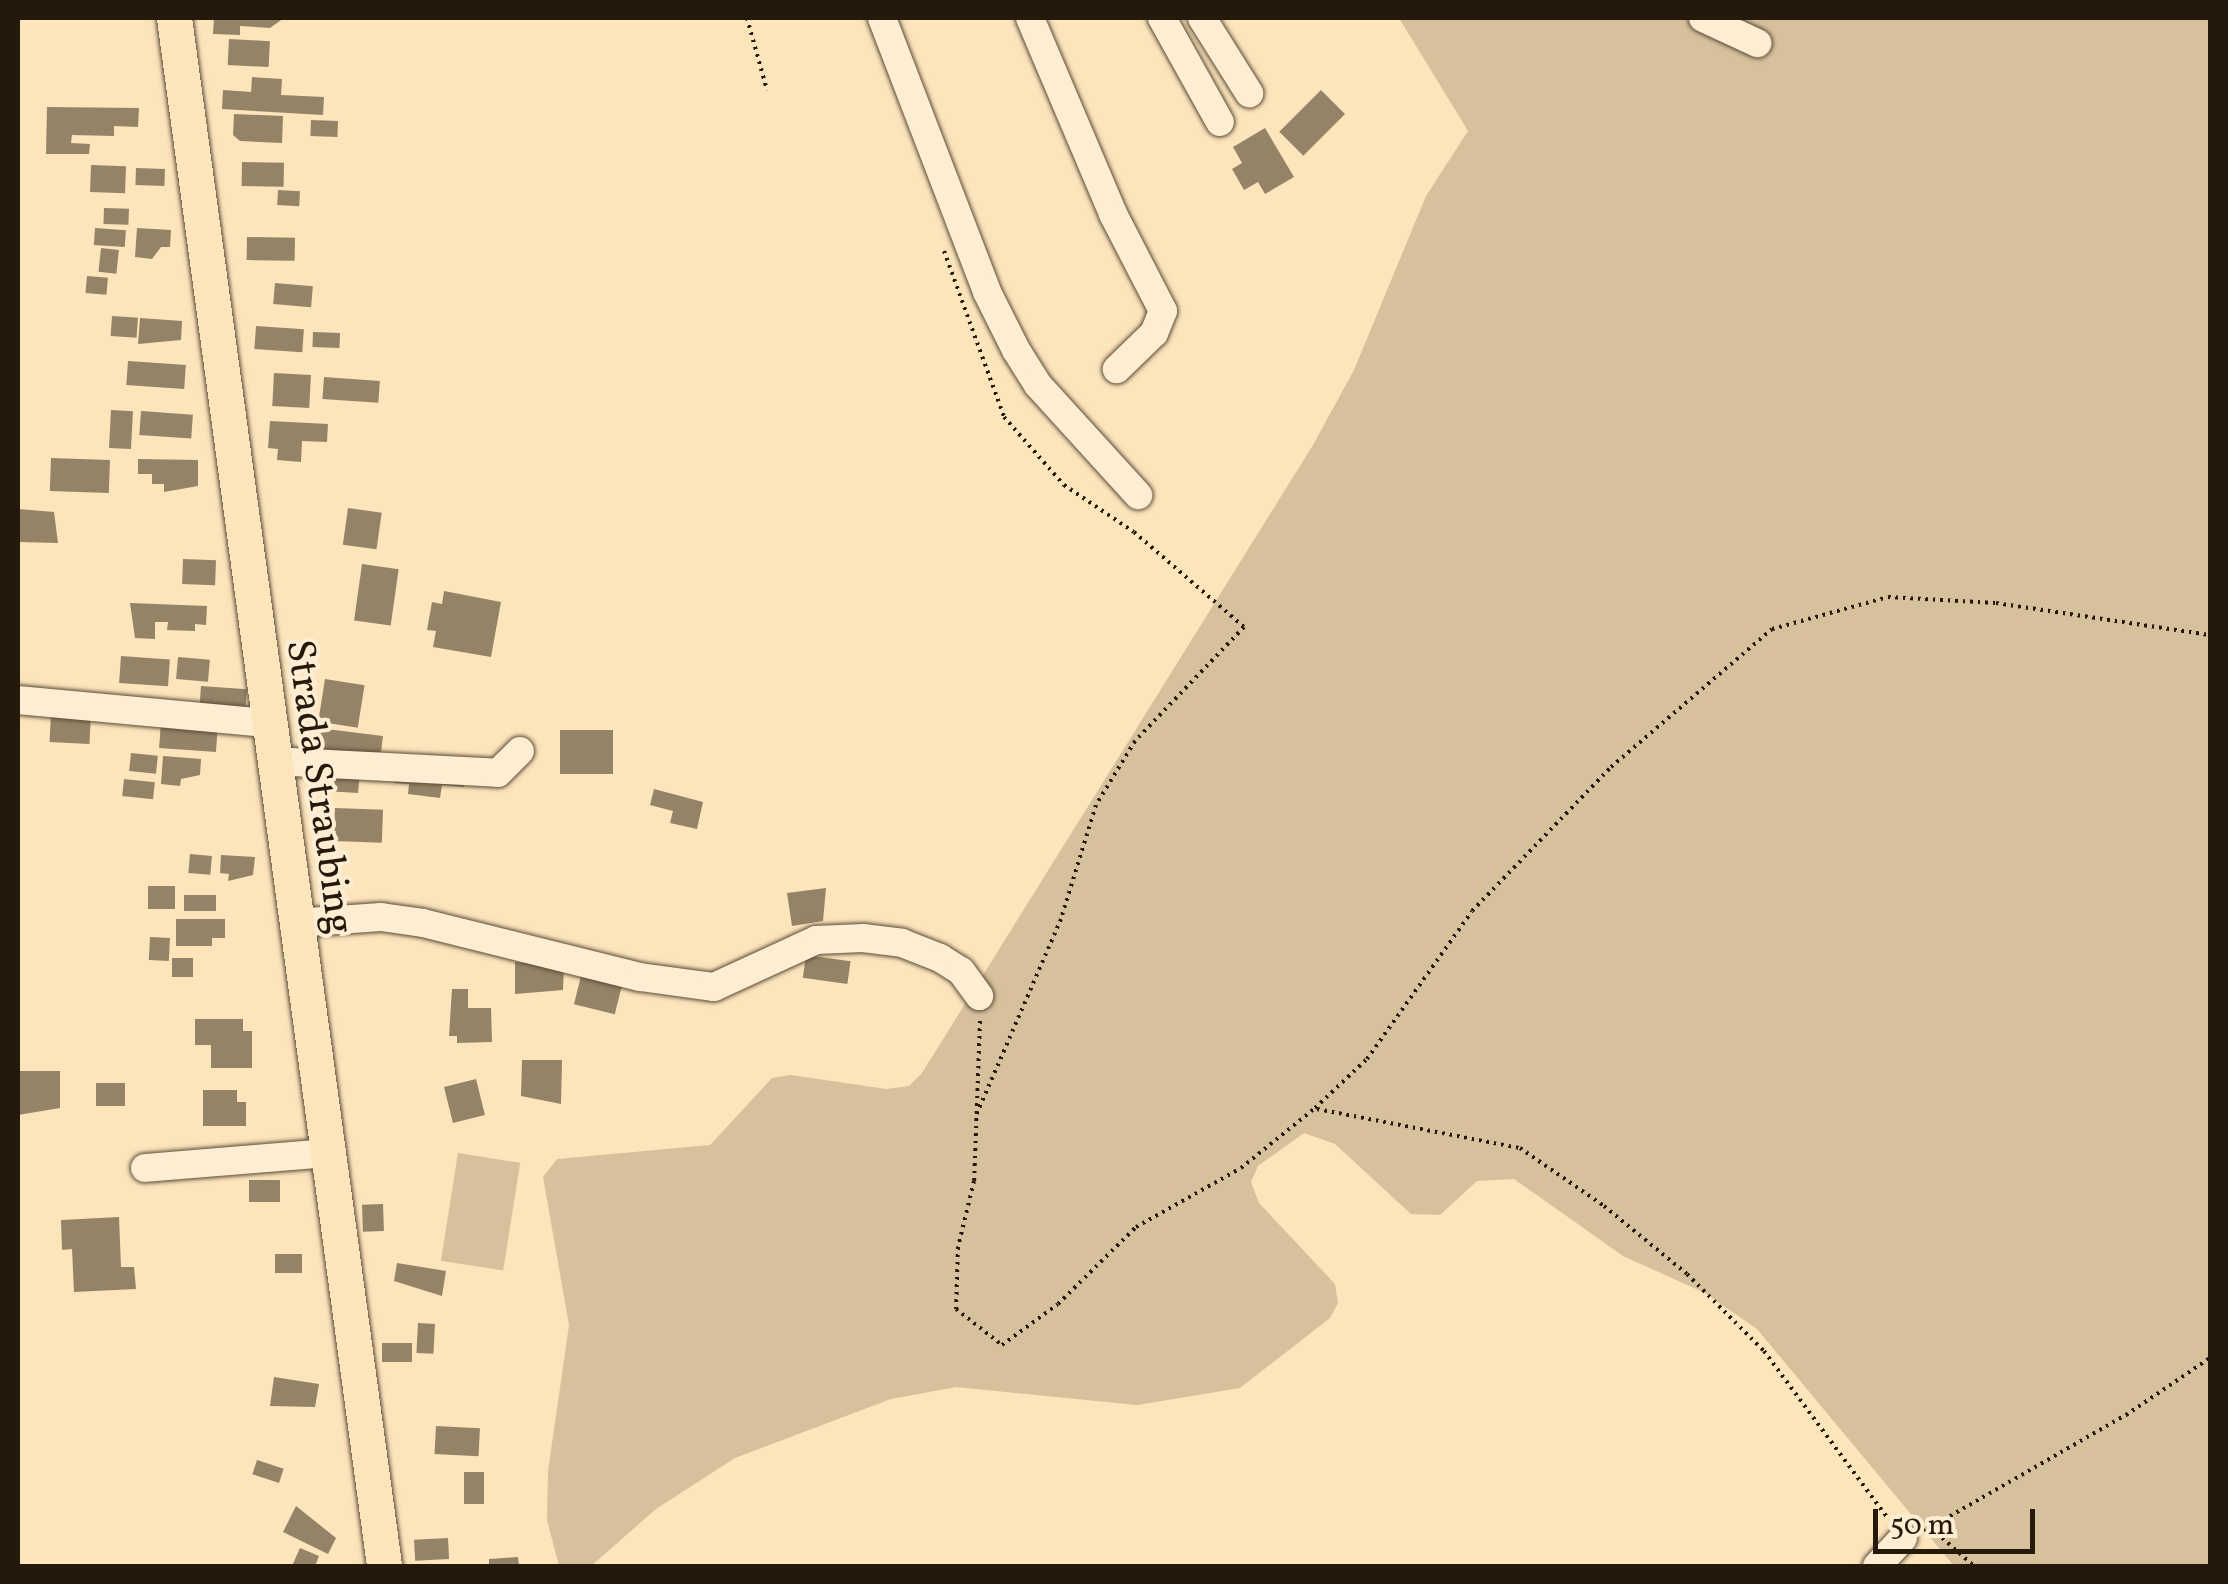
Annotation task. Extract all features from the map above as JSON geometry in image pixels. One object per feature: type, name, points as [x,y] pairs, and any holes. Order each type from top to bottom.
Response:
[{"type":"main road","name":"Strada Straubing","points":[[174,18],[266,723],[384,1566]]},
{"type":"street","points":[[882,18],[979,273],[1016,350],[1038,385],[1138,495]]},
{"type":"street","points":[[1030,18],[1113,214],[1163,312],[1154,333],[1117,370]]},
{"type":"street","points":[[1162,18],[1220,122]]},
{"type":"street","points":[[1202,18],[1249,92]]},
{"type":"street","points":[[1703,18],[1756,43]]},
{"type":"street","points":[[18,700],[266,723]]},
{"type":"street","points":[[272,761],[498,773],[520,751]]},
{"type":"street","points":[[294,923],[381,917],[423,923],[640,977],[714,988],[816,940],[862,938],[902,943],[940,958],[961,971],[978,996]]},
{"type":"street","points":[[145,1168],[326,1153]]},
{"type":"street","points":[[1876,1566],[1903,1538]]},
{"type":"path","points":[[747,18],[767,90]]},
{"type":"path","points":[[942,236],[946,265],[1004,417],[1064,485],[1147,542],[1244,627],[1135,741],[1096,805],[1061,919],[972,1127]]},
{"type":"path","points":[[978,996],[983,1056],[972,1127],[974,1181],[958,1246],[956,1309],[1002,1345],[1058,1304],[1136,1227],[1240,1168],[1367,1060],[1472,911],[1610,767],[1772,629],[1888,597],[1996,603],[2210,635]]},
{"type":"path","points":[[1315,1108],[1520,1148],[1604,1206],[1764,1350],[1903,1538],[1931,1528],[2126,1416],[2210,1358]]},
{"type":"path","points":[[1931,1528],[1974,1566]]},
{"type":"shaded area","points":[[1399,18],[2210,18],[2210,1566],[1954,1566],[1757,1329],[1705,1293],[1623,1256],[1514,1179],[1477,1181],[1440,1215],[1411,1214],[1335,1144],[1304,1133],[1258,1166],[1251,1182],[1259,1203],[1335,1284],[1338,1303],[1330,1318],[1240,1388],[1137,1405],[956,1387],[891,1399],[735,1458],[656,1509],[591,1566],[559,1566],[547,1520],[548,1471],[569,1325],[543,1177],[557,1159],[710,1145],[772,1078],[791,1075],[886,1089],[909,1086],[922,1073],[1313,445],[1354,370],[1426,196],[1468,131]]},
{"type":"shaded area","points":[[458,1153],[520,1163],[503,1271],[441,1261]]},
{"type":"building","points":[[214,18],[284,18],[270,28],[240,26],[240,35],[213,34]]},
{"type":"building","points":[[229,39],[270,41],[269,67],[228,65]]},
{"type":"building","points":[[252,77],[282,79],[281,95],[324,97],[323,115],[222,109],[223,90],[251,92]]},
{"type":"building","points":[[1321,90],[1345,114],[1303,156],[1279,132]]},
{"type":"building","points":[[47,107],[139,108],[138,127],[114,126],[114,136],[72,135],[71,143],[90,144],[89,154],[46,154]]},
{"type":"building","points":[[234,114],[283,116],[282,143],[240,141],[233,135]]},
{"type":"building","points":[[311,120],[338,121],[337,137],[310,136]]},
{"type":"building","points":[[1265,128],[1294,177],[1265,194],[1258,182],[1244,190],[1232,169],[1242,163],[1233,147]]},
{"type":"building","points":[[242,162],[284,163],[284,187],[242,186]]},
{"type":"building","points":[[91,165],[126,166],[125,193],[90,192]]},
{"type":"building","points":[[136,168],[165,169],[164,186],[135,185]]},
{"type":"building","points":[[278,190],[300,191],[299,206],[277,205]]},
{"type":"building","points":[[104,208],[129,209],[128,225],[103,224]]},
{"type":"building","points":[[95,228],[126,230],[125,247],[94,245]]},
{"type":"building","points":[[137,228],[171,230],[170,247],[161,247],[152,259],[135,257]]},
{"type":"building","points":[[247,237],[295,238],[295,261],[247,260]]},
{"type":"building","points":[[101,248],[119,250],[116,274],[98,272]]},
{"type":"building","points":[[87,276],[108,278],[106,295],[86,293]]},
{"type":"building","points":[[275,283],[313,286],[311,307],[273,304]]},
{"type":"building","points":[[112,316],[138,318],[137,338],[111,336]]},
{"type":"building","points":[[140,318],[182,321],[181,340],[138,344]]},
{"type":"building","points":[[256,326],[304,329],[302,352],[254,349]]},
{"type":"building","points":[[313,332],[340,333],[339,348],[312,347]]},
{"type":"building","points":[[128,361],[186,365],[184,389],[126,385]]},
{"type":"building","points":[[274,373],[311,375],[309,408],[272,406]]},
{"type":"building","points":[[324,377],[380,381],[378,403],[322,399]]},
{"type":"building","points":[[111,410],[133,411],[131,449],[109,448]]},
{"type":"building","points":[[141,411],[193,415],[191,439],[139,435]]},
{"type":"building","points":[[270,421],[328,424],[327,442],[302,441],[301,462],[277,460],[278,449],[268,448]]},
{"type":"building","points":[[51,458],[110,460],[109,493],[50,491]]},
{"type":"building","points":[[138,459],[198,460],[198,486],[164,492],[164,484],[152,484],[152,474],[138,474]]},
{"type":"building","points":[[348,508],[382,513],[377,549],[343,545]]},
{"type":"building","points":[[18,509],[54,512],[58,543],[18,542]]},
{"type":"building","points":[[183,559],[216,560],[215,585],[182,584]]},
{"type":"building","points":[[362,564],[399,569],[391,626],[354,620]]},
{"type":"building","points":[[444,591],[501,602],[491,657],[433,647],[436,631],[427,630],[432,602],[442,604]]},
{"type":"building","points":[[130,603],[207,606],[206,625],[195,624],[195,631],[167,630],[168,622],[155,622],[155,639],[135,638]]},
{"type":"building","points":[[121,656],[170,659],[168,686],[119,683]]},
{"type":"building","points":[[178,657],[210,660],[208,682],[176,679]]},
{"type":"building","points":[[325,679],[365,685],[358,728],[318,721]]},
{"type":"building","points":[[201,686],[247,689],[245,711],[199,708]]},
{"type":"building","points":[[51,714],[91,716],[89,744],[50,742]]},
{"type":"building","points":[[161,721],[218,725],[216,752],[159,748]]},
{"type":"building","points":[[302,726],[383,736],[381,752],[315,753],[316,745],[300,743]]},
{"type":"building","points":[[560,730],[613,730],[613,774],[560,774]]},
{"type":"building","points":[[131,753],[158,756],[156,774],[129,771]]},
{"type":"building","points":[[163,756],[201,759],[200,775],[181,779],[180,786],[161,784]]},
{"type":"building","points":[[306,768],[360,772],[358,793],[324,791],[324,782],[305,781]]},
{"type":"building","points":[[396,768],[465,775],[464,787],[442,785],[440,798],[408,794],[409,784],[394,783]]},
{"type":"building","points":[[124,779],[155,782],[153,799],[122,796]]},
{"type":"building","points":[[654,789],[703,802],[697,829],[670,823],[673,811],[650,805]]},
{"type":"building","points":[[335,808],[383,810],[382,843],[334,841]]},
{"type":"building","points":[[190,854],[212,856],[210,875],[188,873]]},
{"type":"building","points":[[221,855],[255,857],[253,875],[228,881],[229,874],[220,873]]},
{"type":"building","points":[[148,886],[175,886],[175,909],[148,909]]},
{"type":"building","points":[[826,888],[823,921],[792,926],[787,893]]},
{"type":"building","points":[[184,895],[216,895],[216,911],[184,911]]},
{"type":"building","points":[[176,919],[225,919],[225,938],[212,938],[212,946],[176,946]]},
{"type":"building","points":[[150,937],[170,938],[169,961],[149,960]]},
{"type":"building","points":[[806,955],[851,961],[847,984],[803,978]]},
{"type":"building","points":[[172,958],[193,958],[193,977],[172,977]]},
{"type":"building","points":[[515,962],[564,967],[563,990],[515,994]]},
{"type":"building","points":[[581,976],[622,986],[615,1014],[574,1004]]},
{"type":"building","points":[[452,989],[468,989],[468,1008],[491,1008],[492,1042],[457,1043],[457,1036],[449,1036]]},
{"type":"building","points":[[195,1019],[243,1019],[243,1031],[252,1031],[252,1068],[211,1068],[211,1045],[195,1045]]},
{"type":"building","points":[[522,1060],[562,1060],[561,1104],[521,1096]]},
{"type":"building","points":[[18,1071],[60,1071],[60,1108],[18,1115]]},
{"type":"building","points":[[476,1079],[485,1115],[453,1123],[444,1087]]},
{"type":"building","points":[[96,1083],[125,1083],[125,1106],[96,1106]]},
{"type":"building","points":[[203,1090],[237,1090],[237,1102],[246,1102],[246,1126],[203,1126]]},
{"type":"building","points":[[249,1180],[280,1180],[280,1202],[249,1202]]},
{"type":"building","points":[[383,1204],[384,1231],[363,1232],[362,1205]]},
{"type":"building","points":[[119,1217],[121,1267],[134,1267],[136,1289],[74,1292],[72,1249],[62,1250],[61,1220]]},
{"type":"building","points":[[275,1254],[302,1254],[302,1273],[275,1273]]},
{"type":"building","points":[[397,1263],[446,1271],[442,1296],[394,1281]]},
{"type":"building","points":[[418,1323],[435,1324],[433,1354],[416,1353]]},
{"type":"building","points":[[382,1343],[412,1343],[412,1362],[382,1362]]},
{"type":"building","points":[[274,1377],[319,1384],[315,1407],[270,1406]]},
{"type":"building","points":[[436,1426],[480,1428],[478,1456],[435,1454]]},
{"type":"building","points":[[257,1460],[284,1469],[279,1483],[252,1474]]},
{"type":"building","points":[[464,1472],[484,1472],[484,1504],[464,1504]]},
{"type":"building","points":[[296,1506],[336,1538],[328,1554],[283,1532]]},
{"type":"building","points":[[448,1538],[449,1559],[415,1561],[414,1540]]},
{"type":"building","points":[[300,1548],[319,1556],[315,1566],[292,1566]]},
{"type":"building","points":[[518,1557],[519,1566],[489,1566],[489,1559]]}]
